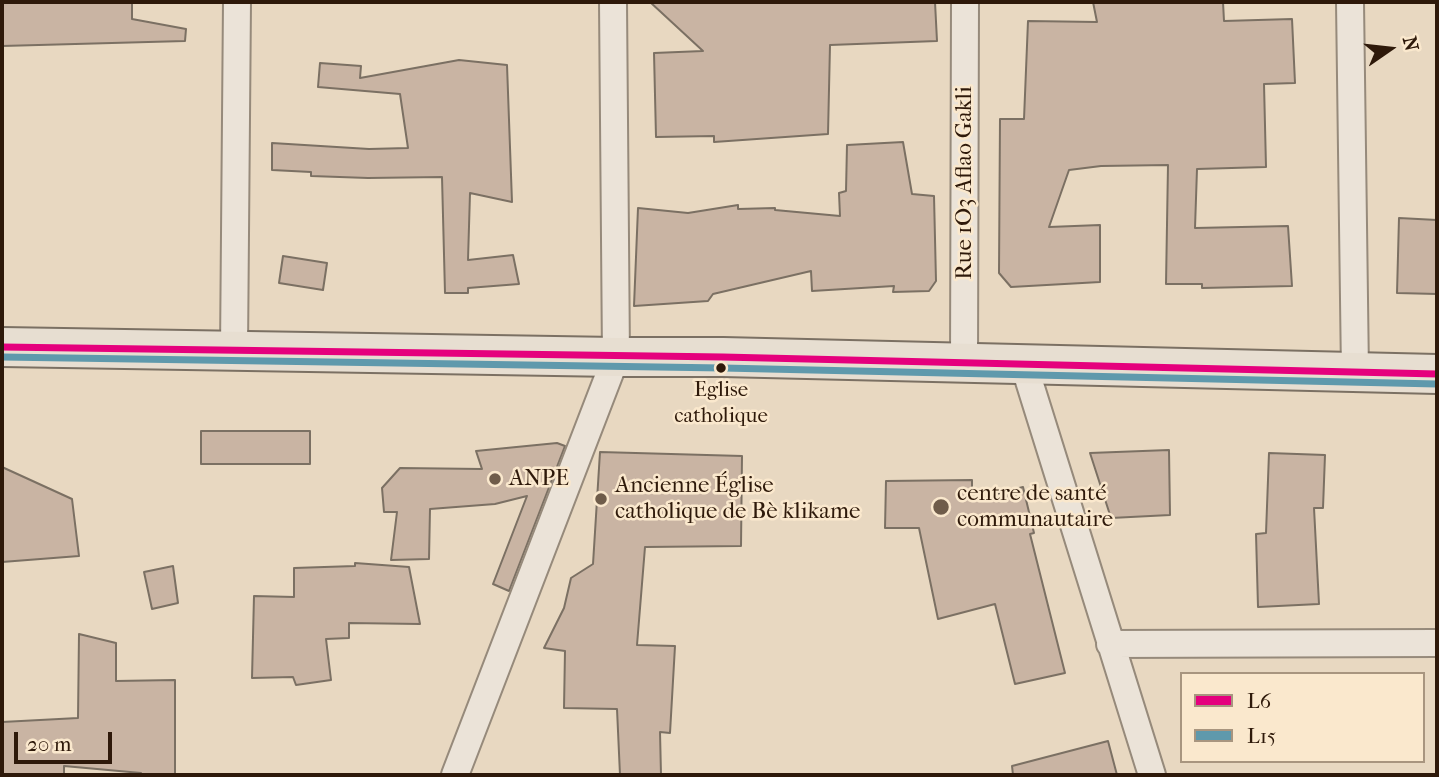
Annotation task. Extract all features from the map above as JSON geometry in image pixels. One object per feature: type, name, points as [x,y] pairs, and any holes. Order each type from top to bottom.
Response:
[{"type":"main road","points":[[2,347],[723,357],[1437,374]]},
{"type":"street","points":[[234,349],[237,2]]},
{"type":"street","points":[[455,775],[615,357],[613,2]]},
{"type":"street","name":"Rue 1O3 Aflao Gakli","points":[[964,364],[965,2]]},
{"type":"street","points":[[1350,2],[1355,373]]},
{"type":"street","points":[[1024,365],[1152,775]]},
{"type":"street","points":[[1110,644],[1437,643]]},
{"type":"building","points":[[2,2],[132,2],[132,19],[186,29],[185,41],[2,46]]},
{"type":"building","points":[[650,2],[935,2],[937,41],[830,45],[828,134],[714,142],[714,136],[656,137],[654,53],[703,51]]},
{"type":"building","points":[[1093,2],[1223,2],[1224,21],[1292,19],[1295,83],[1264,84],[1266,167],[1197,169],[1195,228],[1288,226],[1292,286],[1202,288],[1202,284],[1166,284],[1168,165],[1101,166],[1069,170],[1049,227],[1100,225],[1100,282],[1011,287],[999,273],[1000,119],[1024,119],[1028,21],[1097,22]]},
{"type":"building","points":[[459,60],[507,65],[512,202],[470,193],[468,260],[513,255],[519,284],[468,288],[468,293],[445,293],[442,177],[311,176],[311,172],[272,170],[272,143],[369,149],[408,148],[400,94],[318,87],[320,63],[361,66],[360,78]]},
{"type":"building","points":[[903,142],[912,194],[934,196],[936,281],[929,291],[893,292],[894,286],[812,291],[811,271],[713,294],[708,301],[634,306],[638,208],[688,213],[738,205],[738,209],[775,208],[840,216],[839,193],[846,191],[847,145]]},
{"type":"building","points":[[1399,218],[1437,220],[1437,294],[1397,293]]},
{"type":"building","points":[[283,256],[327,263],[323,290],[279,283]]},
{"type":"building","points":[[201,431],[310,431],[310,464],[201,464]]},
{"type":"building","points":[[557,443],[565,446],[509,591],[493,584],[527,496],[495,504],[430,509],[429,559],[391,560],[397,512],[384,512],[382,488],[400,468],[482,469],[476,451]]},
{"type":"building","points":[[1169,450],[1170,515],[1111,518],[1090,453]]},
{"type":"building","points":[[600,452],[742,456],[741,546],[645,547],[637,645],[675,646],[670,733],[660,732],[661,775],[620,775],[617,709],[564,708],[565,651],[544,648],[564,608],[571,578],[593,564]]},
{"type":"building","points":[[1269,453],[1325,455],[1323,508],[1314,508],[1319,604],[1258,607],[1256,534],[1266,533]]},
{"type":"building","points":[[2,467],[72,499],[79,556],[2,562]]},
{"type":"building","points":[[972,480],[972,500],[1023,487],[1034,533],[1030,534],[1065,673],[1015,684],[995,604],[938,619],[919,528],[885,528],[886,481]]},
{"type":"building","points":[[355,563],[409,567],[420,624],[349,623],[349,638],[326,639],[331,680],[296,685],[293,677],[252,678],[254,596],[294,597],[294,568],[355,566]]},
{"type":"building","points":[[173,566],[178,603],[152,609],[144,572]]},
{"type":"building","points":[[79,634],[116,643],[116,681],[175,680],[175,775],[141,775],[64,766],[64,775],[2,775],[2,722],[78,718]]},
{"type":"building","points":[[1108,741],[1117,775],[1013,775],[1012,766]]},
{"type":"transit line","name":"L6","points":[[2,347],[723,357],[1437,374]]},
{"type":"transit line","name":"L15","points":[[2,357],[723,368],[1437,384]]},
{"type":"place","name":"Eglise catholique","points":[[721,368]]},
{"type":"place","name":"ANPE","points":[[495,479]]},
{"type":"place","name":"Ancienne Église catholique de Bè klikame","points":[[601,499]]},
{"type":"place","name":"centre de santé communautaire","points":[[941,507]]}]
